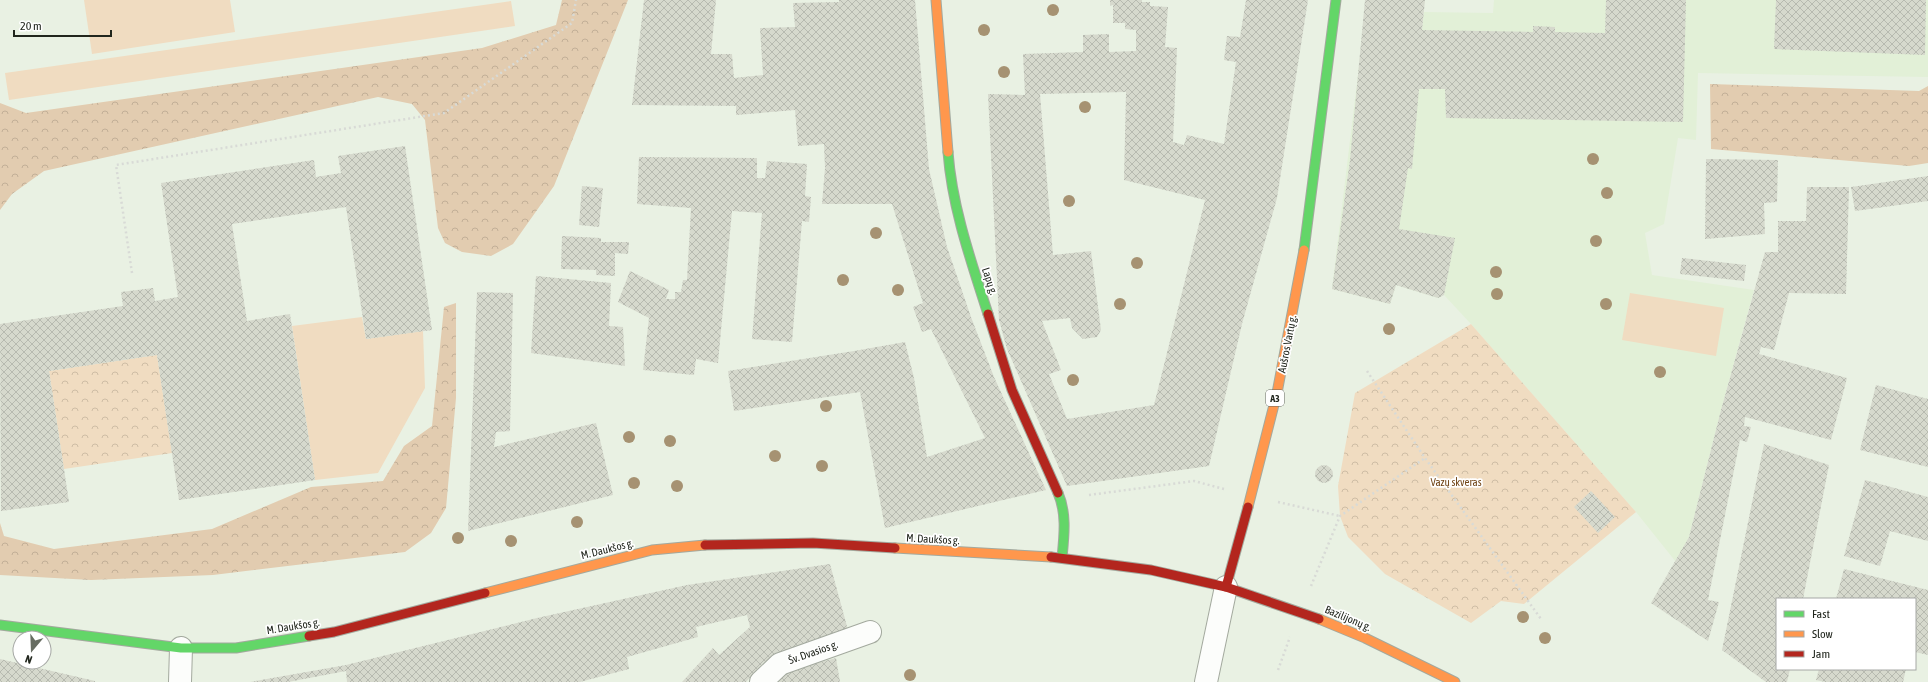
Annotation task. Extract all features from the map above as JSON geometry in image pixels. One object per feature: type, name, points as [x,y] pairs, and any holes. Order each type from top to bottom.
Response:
[{"type":"main road","name":"Lapų g.","points":[[936,0],[949,166],[964,241],[1012,390],[1061,499],[1065,531],[1062,558]]},
{"type":"main road","name":"Aušros Vartų g.","points":[[1226,587],[1275,400],[1289,333],[1310,206],[1336,0]]},
{"type":"main road","name":"M. Daukšos g.","points":[[0,625],[181,648],[236,648],[334,632],[652,550],[720,544],[813,543],[1062,558],[1151,570],[1226,587]]},
{"type":"main road","name":"Bazilijonų g.","points":[[1226,587],[1300,611],[1365,638],[1455,682]]},
{"type":"street","name":"Aušros Vartų g.","points":[[1206,682],[1226,587]]},
{"type":"street","name":"Šv. Dvasios g.","points":[[761,682],[780,664],[870,632]]},
{"type":"street","points":[[180,682],[181,648]]},
{"type":"path","points":[[132,273],[116,165],[444,113],[572,23],[576,0]]},
{"type":"path","points":[[1367,371],[1425,458],[1541,619]]},
{"type":"path","points":[[1061,499],[1194,481],[1340,516],[1425,458]]},
{"type":"shaded area","points":[[1494,0],[1928,0],[1928,77],[1698,73],[1696,140],[1678,138],[1664,224],[1645,233],[1652,275],[1754,290],[1721,410],[1689,537],[1676,562],[1636,512],[1444,295],[1438,298],[1396,285],[1390,304],[1332,289],[1359,66],[1422,30],[1424,12],[1493,13]]},
{"type":"green space","points":[[84,0],[230,0],[235,32],[92,54]]},
{"type":"green space","points":[[562,0],[628,0],[554,186],[513,244],[491,256],[462,252],[445,243],[438,228],[425,120],[412,104],[378,97],[44,171],[12,194],[0,210],[0,103],[26,113],[482,48],[556,25]]},
{"type":"green space","points":[[511,1],[515,26],[9,100],[5,73]]},
{"type":"green space","points":[[1710,84],[1919,91],[1928,86],[1928,163],[1909,166],[1711,149]]},
{"type":"green space","points":[[1630,293],[1724,308],[1716,356],[1622,340]]},
{"type":"green space","points":[[456,303],[456,398],[446,508],[431,533],[405,552],[213,575],[91,580],[0,575],[0,523],[4,536],[54,549],[212,529],[311,487],[383,481],[404,446],[432,426],[444,307]]},
{"type":"green space","points":[[362,317],[366,339],[423,331],[425,388],[378,473],[315,480],[292,326]]},
{"type":"green space","name":"Vazų skveras","points":[[1471,324],[1636,512],[1524,604],[1501,601],[1471,623],[1385,574],[1348,537],[1340,516],[1338,486],[1355,393]]},
{"type":"green space","points":[[157,355],[172,453],[64,469],[49,371]]},
{"type":"building","points":[[644,0],[716,0],[711,54],[732,54],[734,78],[763,75],[760,28],[795,27],[793,3],[839,2],[839,0],[915,0],[929,169],[947,247],[971,317],[994,377],[1046,490],[885,528],[860,392],[734,411],[728,371],[905,342],[914,378],[927,457],[985,438],[931,329],[922,332],[913,307],[923,303],[892,204],[822,204],[825,168],[824,144],[798,146],[795,110],[736,115],[736,106],[632,105]]},
{"type":"building","points":[[1110,0],[1142,0],[1142,2],[1150,2],[1150,6],[1168,7],[1165,47],[1177,48],[1173,142],[1184,145],[1187,135],[1224,144],[1236,62],[1224,60],[1227,36],[1240,37],[1246,0],[1308,0],[1277,198],[1242,324],[1209,466],[1067,486],[1007,349],[999,320],[988,94],[1025,95],[1023,54],[1083,52],[1083,35],[1109,34],[1109,52],[1136,51],[1136,30],[1125,29],[1125,23],[1113,23],[1113,5],[1110,6]],"holes":[[[1126,92],[1124,180],[1205,200],[1154,405],[1067,419],[1049,374],[1061,370],[1042,321],[1070,318],[1072,328],[1083,339],[1097,337],[1101,330],[1091,251],[1053,255],[1040,94]]]},
{"type":"building","points":[[1365,0],[1425,0],[1422,30],[1533,32],[1533,26],[1555,27],[1555,32],[1605,33],[1606,0],[1686,0],[1683,122],[1446,118],[1445,89],[1419,89],[1412,169],[1408,168],[1399,229],[1455,238],[1444,295],[1438,298],[1396,285],[1390,304],[1332,289],[1350,160]]},
{"type":"building","points":[[1776,0],[1926,0],[1925,55],[1774,49]]},
{"type":"building","points":[[405,146],[432,330],[366,339],[346,207],[232,224],[247,321],[290,314],[315,480],[179,500],[157,355],[49,371],[69,502],[1,511],[0,324],[123,306],[121,292],[153,288],[155,301],[178,297],[161,183],[314,160],[316,177],[341,173],[338,156]]},
{"type":"building","points":[[639,157],[757,158],[757,178],[765,178],[767,161],[807,164],[805,196],[811,197],[809,222],[802,221],[792,342],[752,339],[762,213],[732,211],[718,363],[696,359],[694,375],[643,370],[649,318],[618,302],[630,271],[669,290],[666,299],[675,299],[675,292],[681,292],[683,280],[687,280],[691,208],[637,204]]},
{"type":"building","points":[[1706,159],[1778,160],[1777,202],[1764,203],[1765,234],[1705,239]]},
{"type":"building","points":[[1928,176],[1928,201],[1855,211],[1851,187]]},
{"type":"building","points":[[582,186],[603,188],[599,227],[579,225]]},
{"type":"building","points":[[1807,187],[1849,187],[1846,294],[1789,293],[1774,350],[1761,347],[1759,354],[1847,378],[1831,440],[1745,417],[1744,426],[1751,427],[1747,442],[1740,440],[1708,600],[1719,602],[1708,641],[1651,603],[1689,537],[1721,410],[1765,252],[1778,252],[1778,221],[1806,221]]},
{"type":"building","points":[[562,236],[601,238],[601,242],[629,242],[628,254],[615,253],[615,276],[596,275],[596,270],[561,269]]},
{"type":"building","points":[[1682,258],[1746,265],[1744,281],[1680,274]]},
{"type":"building","points":[[536,276],[611,283],[609,326],[623,327],[625,366],[531,353]]},
{"type":"building","points":[[477,292],[513,293],[510,431],[496,432],[494,447],[596,423],[613,495],[468,531]]},
{"type":"building","points":[[1876,385],[1928,399],[1928,467],[1860,450]]},
{"type":"building","points":[[1764,444],[1829,465],[1803,598],[1776,598],[1776,670],[1790,670],[1787,682],[1766,682],[1722,650]]},
{"type":"building","points":[[1320,465],[1328,465],[1333,470],[1331,481],[1328,483],[1320,483],[1315,478],[1315,470]]},
{"type":"building","points":[[1865,480],[1928,497],[1928,541],[1890,531],[1880,566],[1844,556]]},
{"type":"building","points":[[1591,491],[1615,517],[1598,533],[1574,507]]},
{"type":"building","points":[[830,564],[848,630],[764,662],[746,682],[682,682],[713,648],[719,655],[750,627],[747,615],[696,627],[698,637],[627,657],[629,669],[580,682],[347,682],[346,671],[288,682],[250,682],[346,665],[537,618],[687,585]]},
{"type":"building","points":[[1844,569],[1928,590],[1928,655],[1916,652],[1916,598],[1836,598]]},
{"type":"building","points":[[836,658],[840,682],[774,682],[783,672]]},
{"type":"building","points":[[0,659],[12,662],[12,670],[48,670],[95,681],[95,682],[0,682]]},
{"type":"building","points":[[1819,670],[1906,670],[1903,682],[1825,682],[1816,680]]},
{"type":"traffic: fast","points":[[1304,250],[1336,0]]},
{"type":"traffic: fast","points":[[948,152],[950,173],[963,234],[988,314]]},
{"type":"traffic: fast","points":[[1058,493],[1064,517],[1062,558]]},
{"type":"traffic: fast","points":[[0,625],[181,648],[236,648],[309,636]]},
{"type":"traffic: slow","points":[[936,0],[948,152]]},
{"type":"traffic: slow","points":[[1248,507],[1277,393],[1304,250]]},
{"type":"traffic: slow","points":[[485,593],[652,550],[705,545]]},
{"type":"traffic: slow","points":[[895,548],[1051,557]]},
{"type":"traffic: slow","points":[[1319,619],[1365,638],[1455,682]]},
{"type":"traffic: jam","points":[[988,314],[1012,390],[1058,493]]},
{"type":"traffic: jam","points":[[1248,507],[1226,587],[1319,619]]},
{"type":"traffic: jam","points":[[705,545],[813,543],[895,548]]},
{"type":"traffic: jam","points":[[1051,557],[1151,570],[1226,587]]},
{"type":"traffic: jam","points":[[309,636],[334,632],[485,593]]}]
